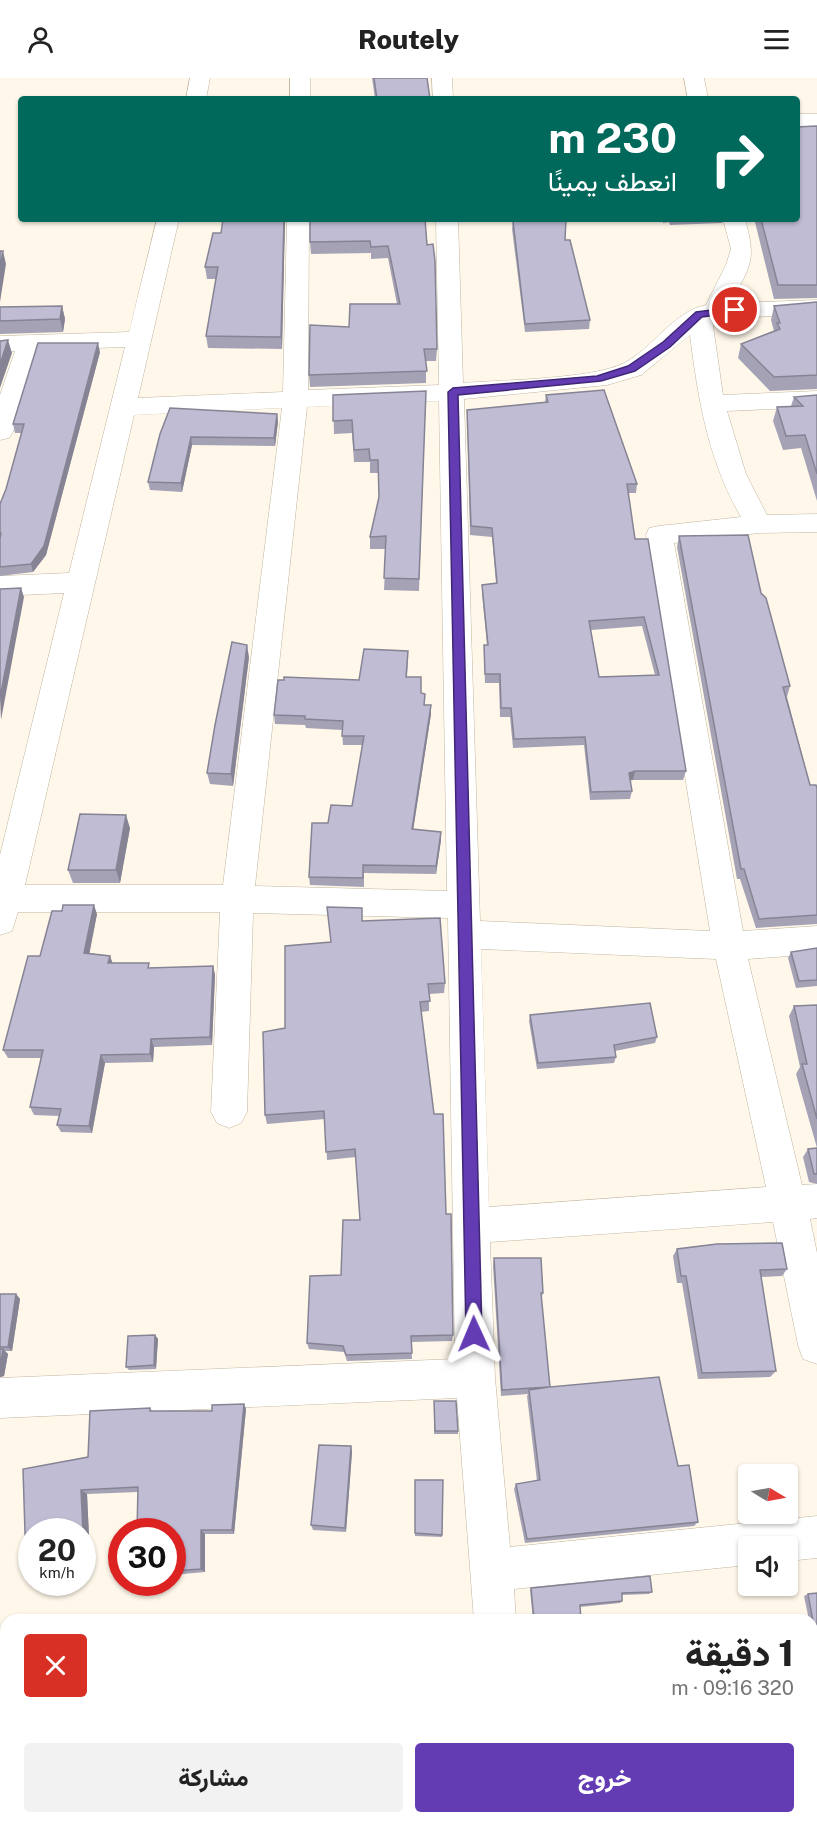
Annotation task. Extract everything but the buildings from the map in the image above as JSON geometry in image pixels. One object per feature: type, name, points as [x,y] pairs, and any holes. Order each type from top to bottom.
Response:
[{"type":"street","points":[[197,96],[200,78]]},
{"type":"street","points":[[300,78],[300,96]]},
{"type":"street","points":[[442,78],[443,96]]},
{"type":"street","points":[[693,78],[697,96]]},
{"type":"street","points":[[800,120],[817,120]]},
{"type":"street","points":[[167,222],[2,906],[237,899],[729,946],[817,940]]},
{"type":"street","points":[[229,1112],[237,899],[295,401],[298,222]]},
{"type":"street","points":[[447,222],[475,1378],[494,1614]]},
{"type":"street","points":[[123,407],[295,401],[453,392],[598,379],[632,369],[707,312],[738,265],[742,249],[735,222]]},
{"type":"street","points":[[707,312],[817,307]]},
{"type":"street","points":[[707,312],[711,404],[729,468],[744,501],[759,524]]},
{"type":"street","points":[[0,344],[140,339]]},
{"type":"street","points":[[0,432],[30,342]]},
{"type":"street","points":[[711,404],[817,399]]},
{"type":"street","points":[[817,523],[759,524],[659,535],[729,946],[802,1202],[817,1345]]},
{"type":"street","points":[[0,586],[79,583]]},
{"type":"street","points":[[472,1226],[802,1202]]},
{"type":"street","points":[[0,1398],[475,1378]]},
{"type":"street","points":[[490,1570],[817,1537]]},
{"type":"route","points":[[474,1334],[453,392],[598,379],[632,369],[666,345],[699,314],[735,310]]}]
